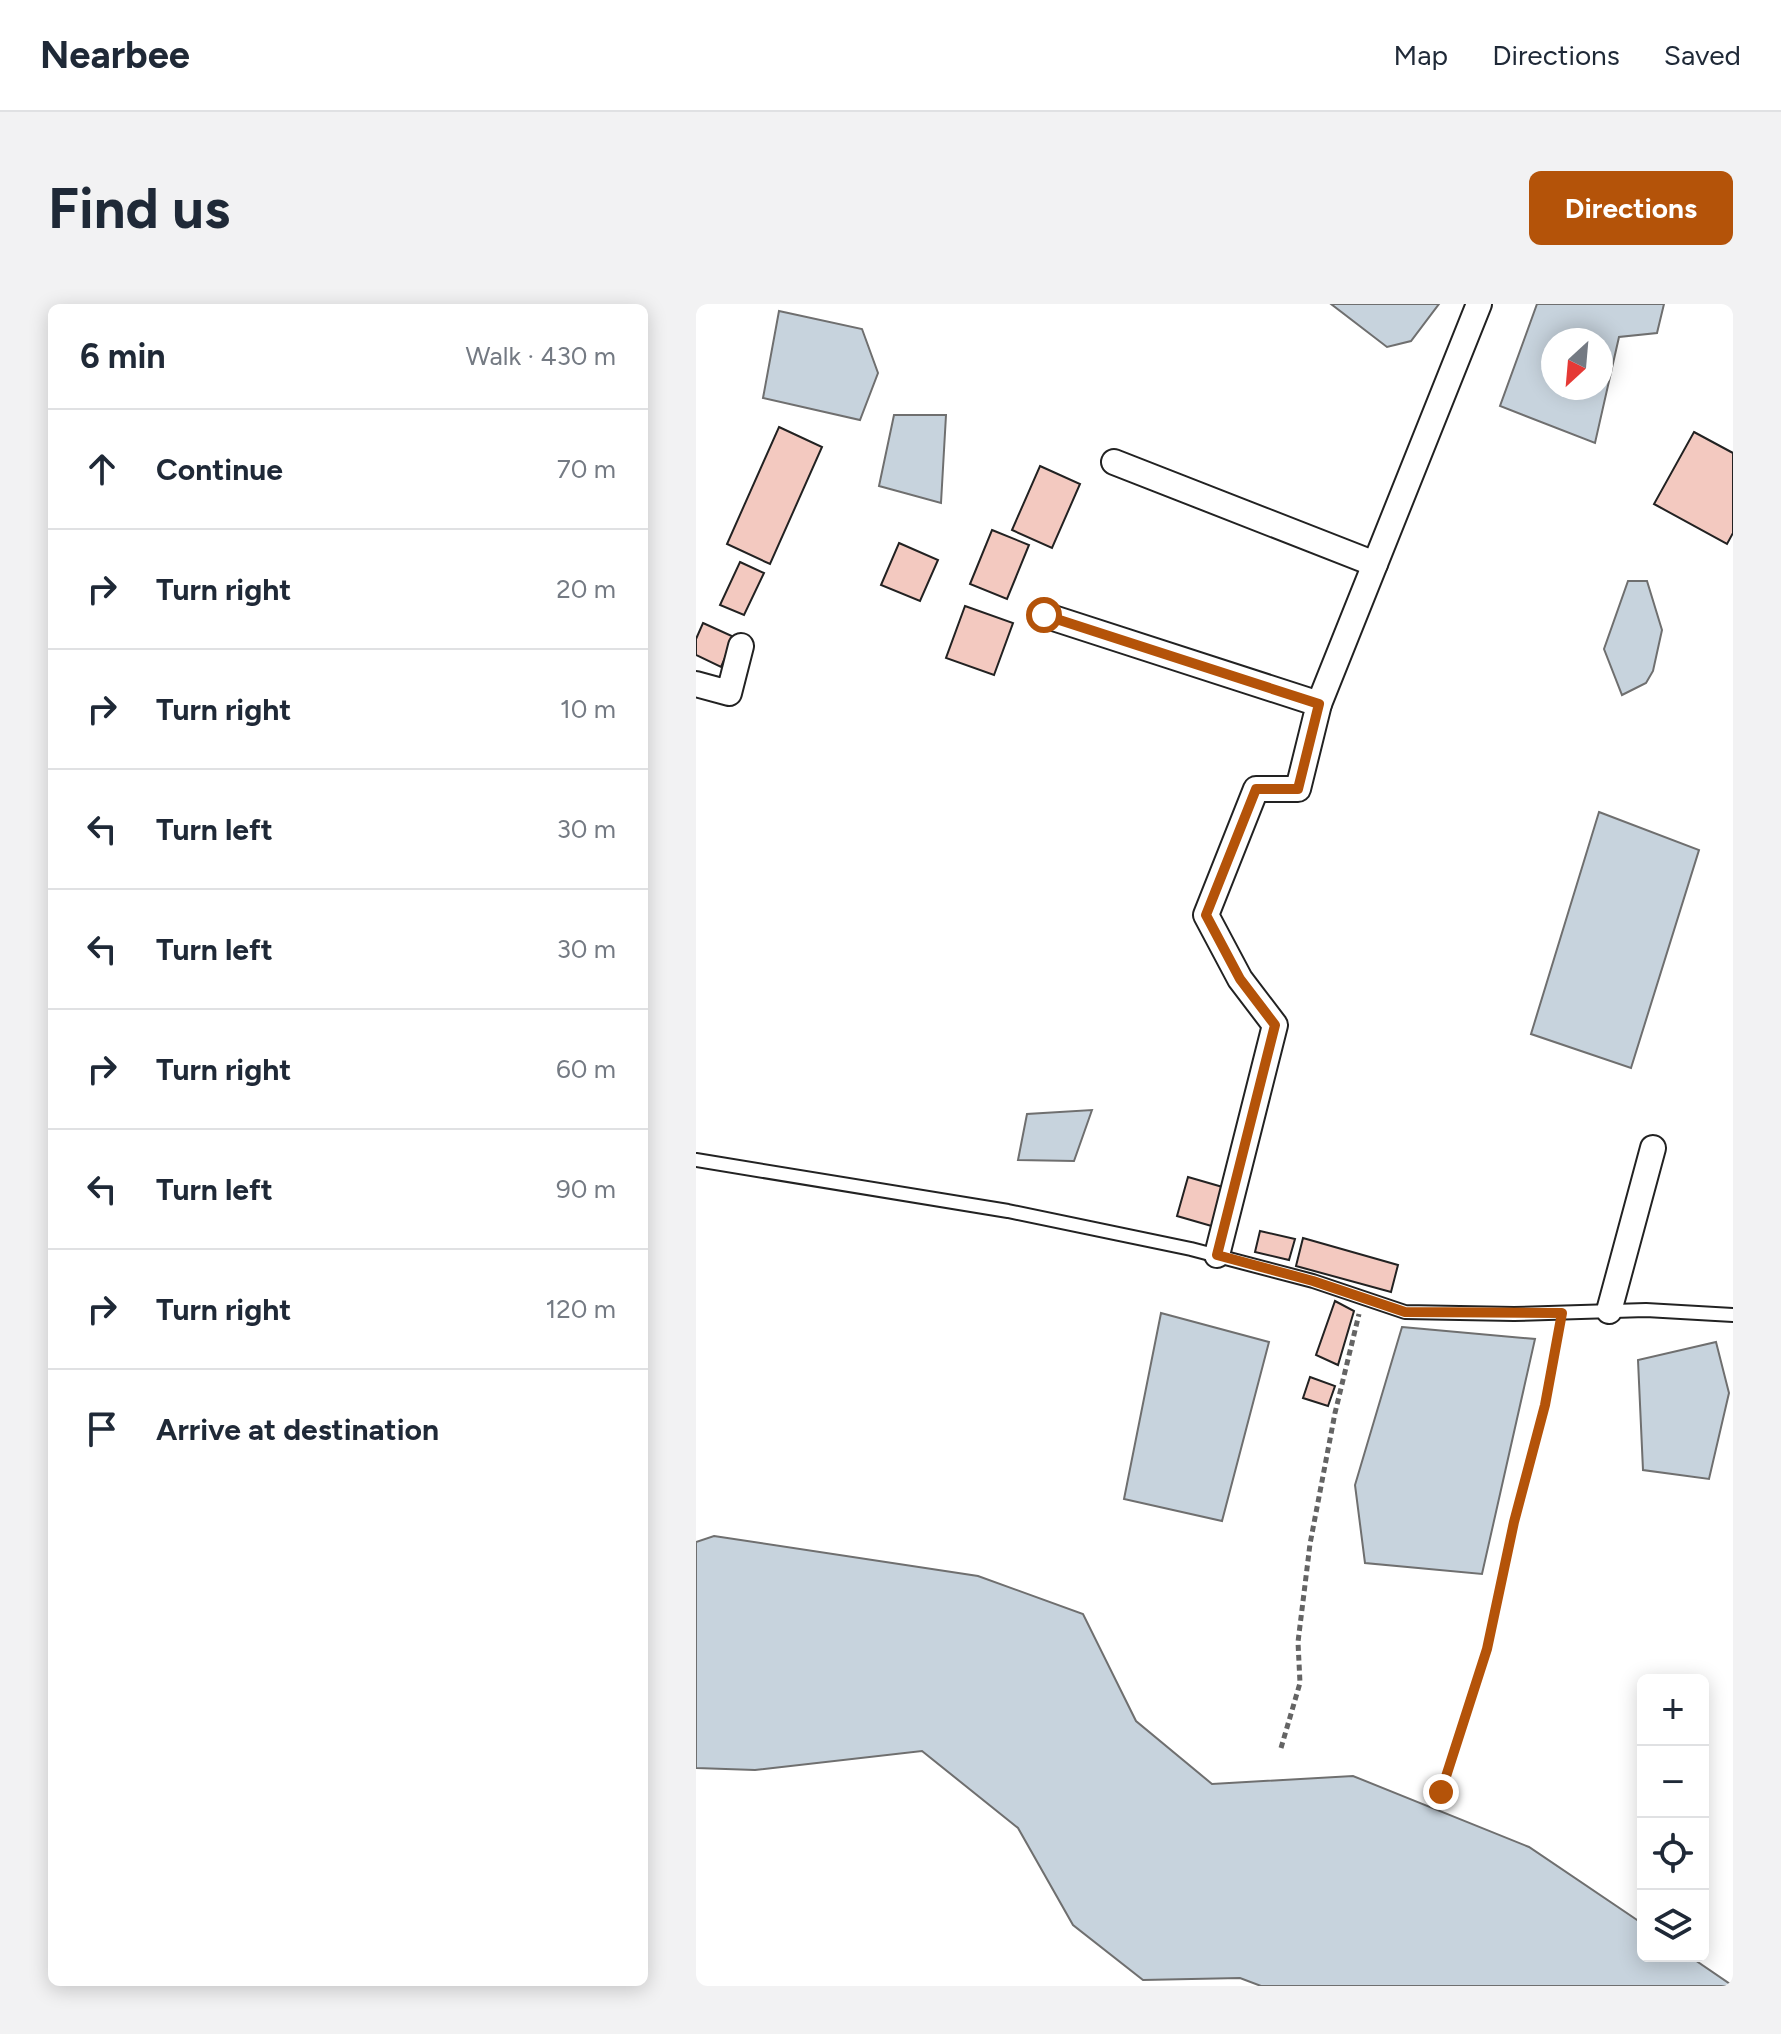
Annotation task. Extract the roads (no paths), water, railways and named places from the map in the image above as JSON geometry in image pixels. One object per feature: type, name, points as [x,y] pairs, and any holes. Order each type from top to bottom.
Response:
[{"type":"street","points":[[1217,1255],[1275,1025],[1240,979],[1206,915],[1256,789],[1298,789],[1319,704],[1479,304]]},
{"type":"street","points":[[1114,462],[1375,564]]},
{"type":"street","points":[[1044,615],[1319,704]]},
{"type":"street","points":[[696,684],[729,693],[741,646]]},
{"type":"street","points":[[1609,1311],[1653,1148]]},
{"type":"lane","points":[[696,1160],[1008,1211],[1217,1255],[1313,1281],[1405,1312],[1646,1310],[1733,1315]]}]
